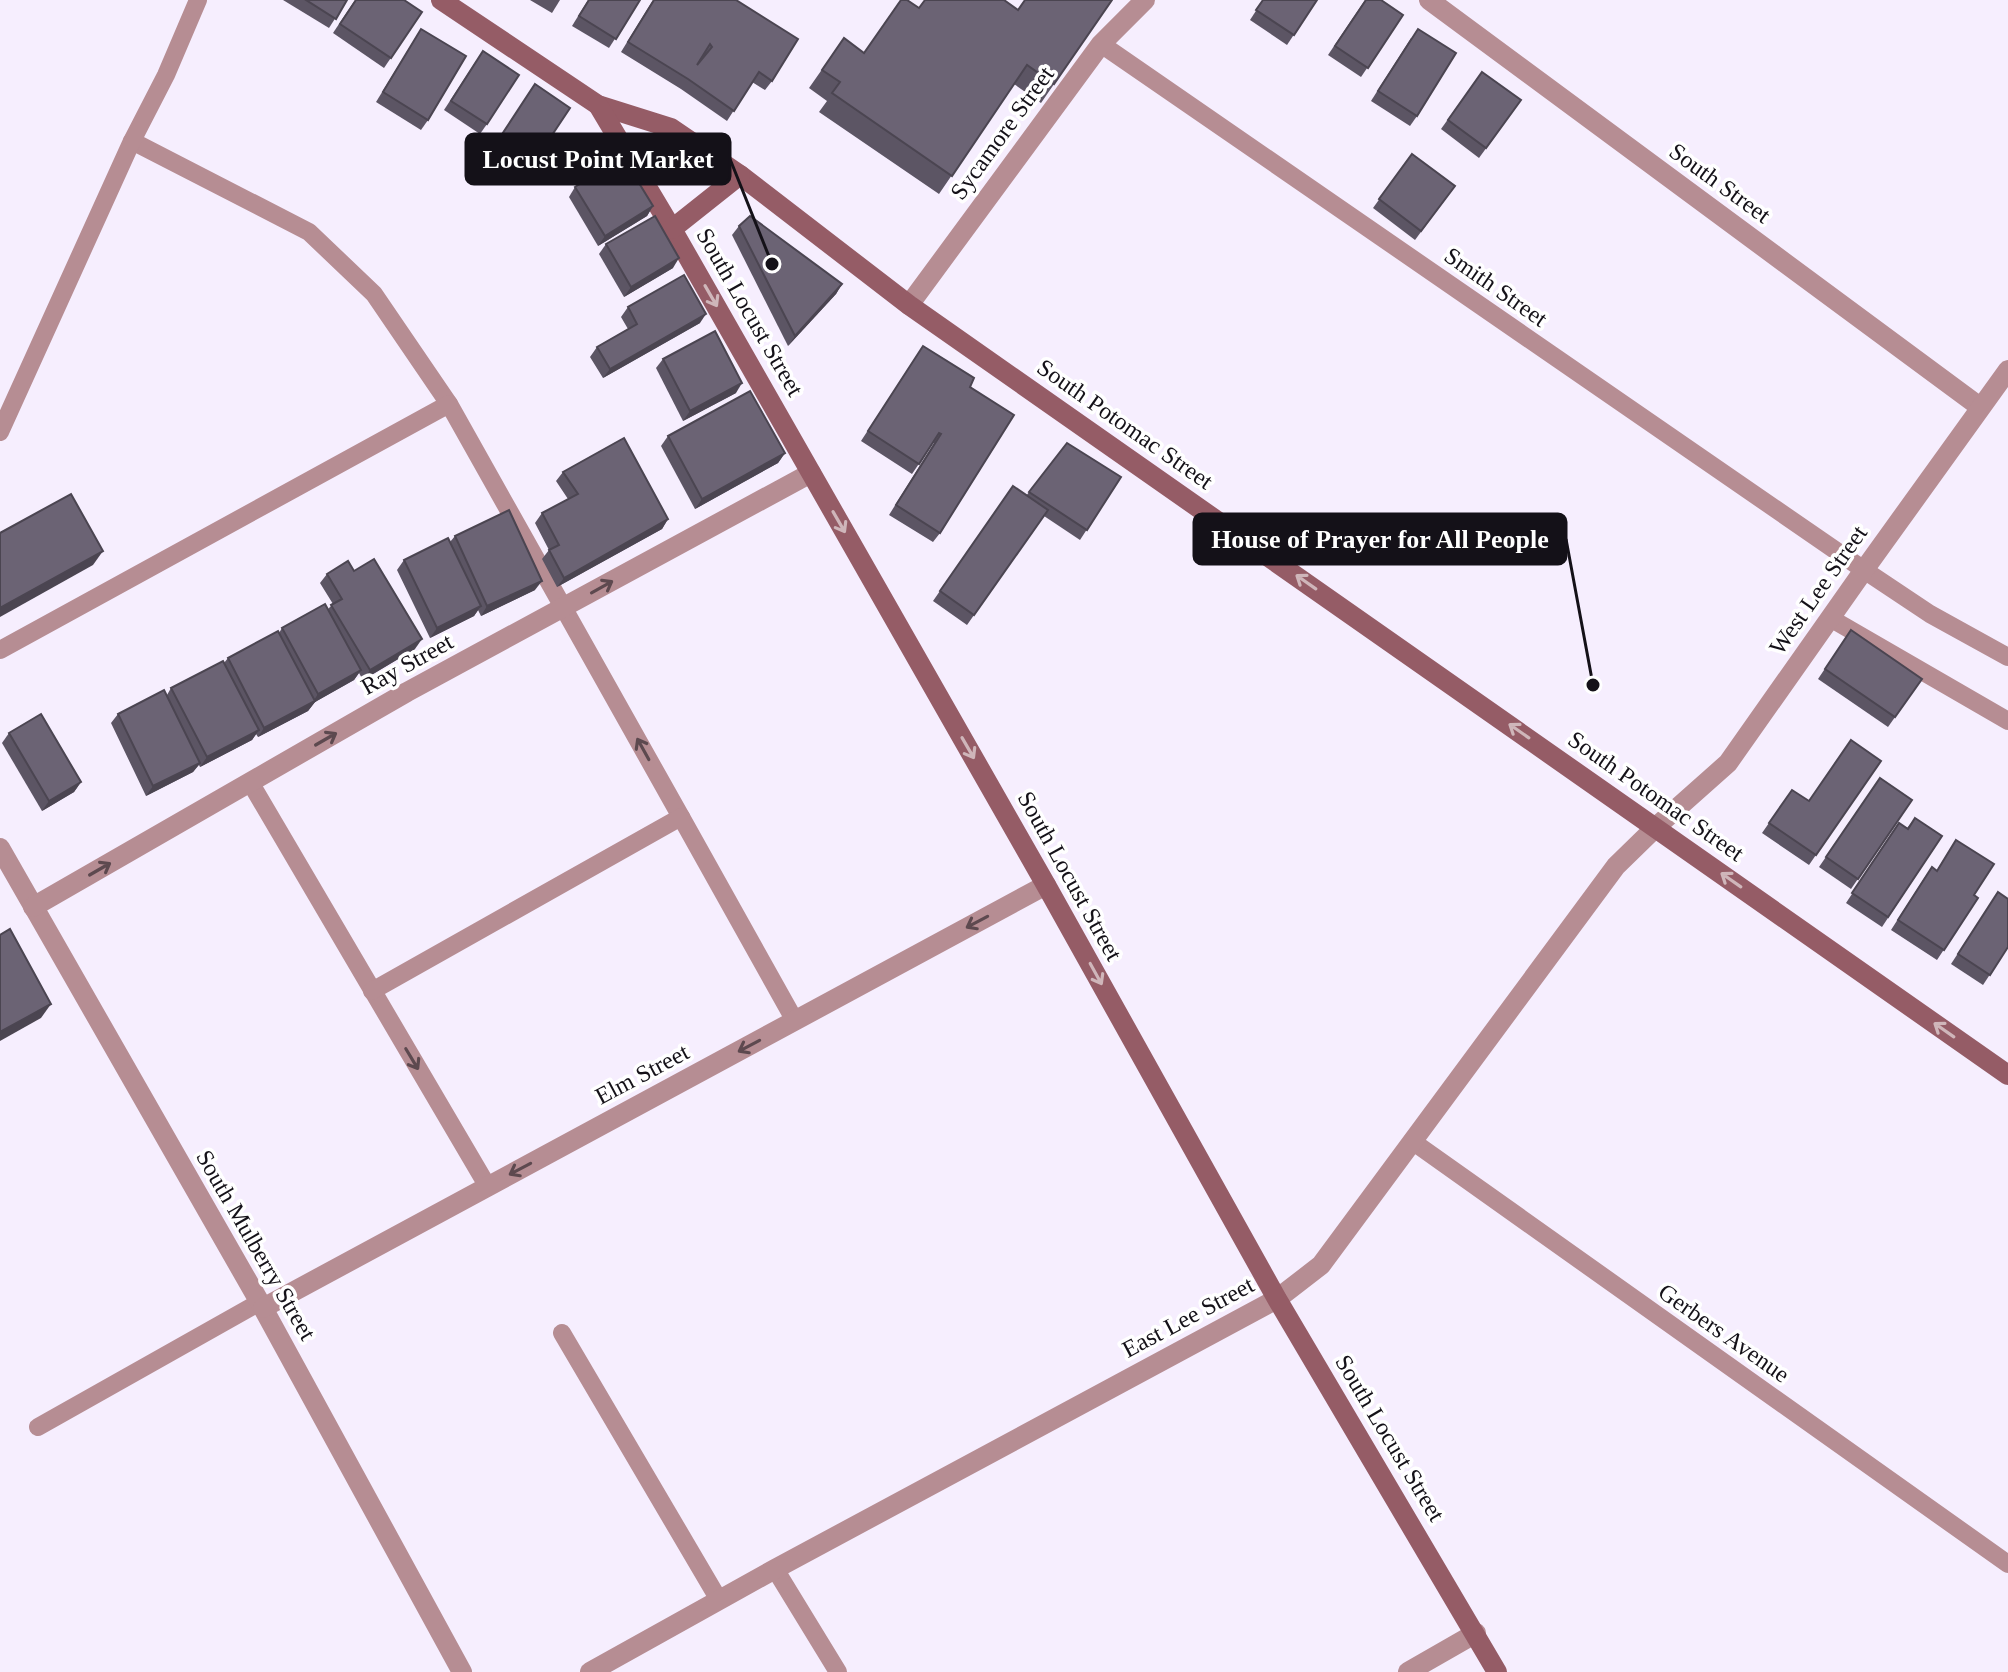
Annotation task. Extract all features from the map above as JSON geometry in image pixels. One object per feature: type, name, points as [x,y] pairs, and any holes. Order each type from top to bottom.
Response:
[{"type":"main road","name":"South Potomac Street","points":[[441,0],[598,105],[671,128],[740,175],[909,305],[2008,1075]]},
{"type":"main road","name":"South Locust Street","points":[[598,105],[672,229],[1046,885],[1277,1299],[1497,1672]]},
{"type":"main road","points":[[672,229],[740,175]]},
{"type":"street","name":"Sycamore Street","points":[[909,305],[1101,44],[1145,0]]},
{"type":"street","name":"South Street","points":[[1429,0],[1980,407]]},
{"type":"street","name":"West Lee Street","points":[[1656,827],[1728,763],[2008,370]]},
{"type":"street","name":"Ray Street","points":[[33,907],[407,692],[811,473]]},
{"type":"street","name":"East Lee Street","points":[[590,1672],[1277,1299],[1321,1265],[1616,866],[1656,827]]},
{"type":"street","name":"South Mulberry Street","points":[[0,848],[261,1305],[462,1672]]},
{"type":"street","name":"Elm Street","points":[[261,1305],[488,1187],[1046,885]]},
{"type":"street","points":[[1408,1672],[1476,1633]]},
{"type":"lane","points":[[0,432],[198,0]]},
{"type":"lane","name":"Smith Street","points":[[1101,44],[1864,570],[1930,614],[2008,657]]},
{"type":"lane","points":[[132,141],[309,232],[374,294],[449,404],[795,1021]]},
{"type":"lane","points":[[0,650],[449,404]]},
{"type":"lane","points":[[1830,618],[2008,721]]},
{"type":"lane","points":[[250,782],[488,1187]]},
{"type":"lane","points":[[372,991],[681,817]]},
{"type":"lane","name":"Gerbers Avenue","points":[[1412,1141],[2008,1564]]},
{"type":"lane","points":[[38,1427],[261,1305]]},
{"type":"lane","points":[[562,1333],[719,1600]]},
{"type":"lane","points":[[775,1569],[838,1672]]},
{"type":"building","points":[[306,0],[347,0],[336,19]]},
{"type":"building","points":[[356,0],[404,0],[422,12],[391,58],[340,24]]},
{"type":"building","points":[[589,0],[640,0],[616,39],[579,16]]},
{"type":"building","points":[[654,0],[736,0],[798,39],[772,81],[759,72],[734,111],[628,42]],"holes":[[[710,44],[712,47],[697,65]]]},
{"type":"building","points":[[901,0],[907,0],[919,8],[925,0],[1004,0],[1018,10],[1025,0],[1112,0],[1054,84],[1027,65],[952,176],[832,93],[840,82],[822,70],[844,38],[864,53]]},
{"type":"building","points":[[1263,0],[1317,0],[1294,35],[1256,10]]},
{"type":"building","points":[[1366,0],[1381,0],[1403,15],[1368,68],[1335,46]]},
{"type":"building","points":[[421,29],[466,56],[428,120],[383,92]]},
{"type":"building","points":[[1418,29],[1456,53],[1417,116],[1378,91]]},
{"type":"building","points":[[483,51],[519,75],[487,124],[451,101]]},
{"type":"building","points":[[1482,72],[1521,100],[1486,148],[1448,120]]},
{"type":"building","points":[[535,84],[570,108],[526,174],[491,151]]},
{"type":"building","points":[[1412,154],[1455,186],[1421,231],[1379,199]]},
{"type":"building","points":[[623,157],[653,206],[605,236],[575,187]]},
{"type":"building","points":[[655,216],[679,258],[631,287],[606,244]]},
{"type":"building","points":[[750,216],[842,284],[795,336],[739,226]]},
{"type":"building","points":[[684,275],[706,314],[610,369],[597,347],[637,324],[628,307]]},
{"type":"building","points":[[715,331],[742,383],[690,411],[663,359]]},
{"type":"building","points":[[923,346],[974,378],[970,387],[1014,415],[940,533],[896,505],[941,434],[919,464],[868,431]]},
{"type":"building","points":[[750,391],[785,453],[702,499],[668,436]]},
{"type":"building","points":[[624,438],[668,519],[564,578],[549,550],[559,545],[542,513],[578,494],[563,472]]},
{"type":"building","points":[[1067,443],[1121,477],[1087,530],[1029,492]]},
{"type":"building","points":[[1013,486],[1048,510],[974,615],[940,591]]},
{"type":"building","points":[[71,494],[103,551],[0,608],[0,533]]},
{"type":"building","points":[[509,510],[542,581],[487,606],[455,536]]},
{"type":"building","points":[[448,538],[481,606],[437,628],[404,560]]},
{"type":"building","points":[[374,559],[422,639],[370,670],[331,605],[342,599],[327,574],[348,561],[354,571]]},
{"type":"building","points":[[325,604],[361,670],[318,694],[282,628]]},
{"type":"building","points":[[1851,630],[1922,679],[1895,717],[1825,669]]},
{"type":"building","points":[[278,631],[315,701],[264,728],[228,658]]},
{"type":"building","points":[[223,661],[259,730],[207,757],[171,688]]},
{"type":"building","points":[[164,690],[200,763],[153,786],[118,714]]},
{"type":"building","points":[[41,714],[81,782],[49,801],[9,733]]},
{"type":"building","points":[[1851,740],[1881,761],[1816,855],[1769,823],[1792,790],[1809,801]]},
{"type":"building","points":[[1880,778],[1912,800],[1858,879],[1826,857]]},
{"type":"building","points":[[1915,818],[1942,836],[1888,917],[1852,893],[1899,823],[1908,829]]},
{"type":"building","points":[[1956,840],[1994,864],[1974,895],[1978,898],[1944,950],[1898,920],[1932,867],[1937,871]]},
{"type":"building","points":[[1998,892],[2008,899],[2008,947],[1990,975],[1958,954]]},
{"type":"building","points":[[10,929],[51,1004],[0,1032],[0,935]]},
{"type":"place","name":"Locust Point Market","points":[[772,264]]},
{"type":"place","name":"House of Prayer for All People","points":[[1593,685]]}]
